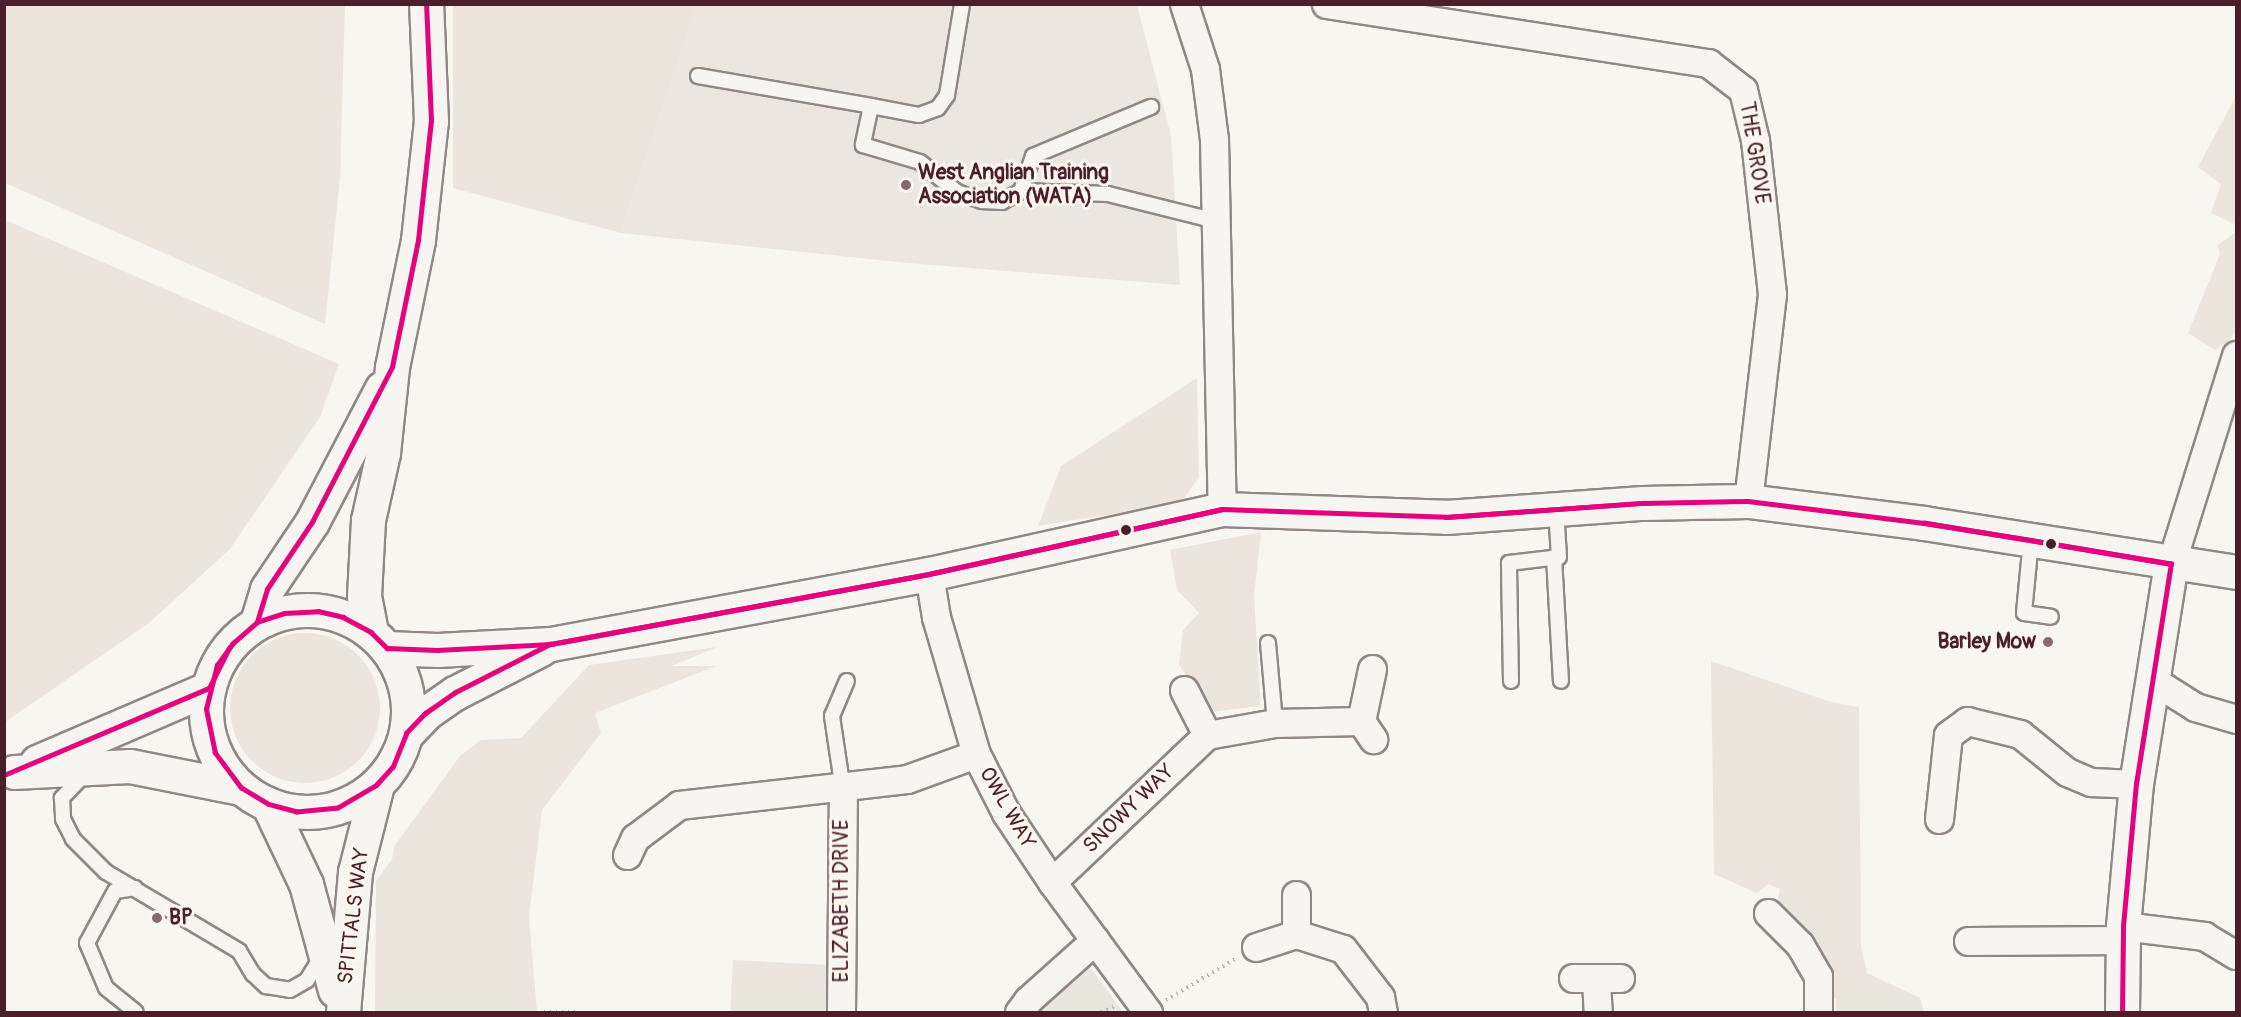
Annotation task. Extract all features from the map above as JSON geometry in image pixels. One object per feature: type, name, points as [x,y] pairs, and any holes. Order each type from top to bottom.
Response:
[{"type":"main road","points":[[407,733],[406,687],[379,640],[364,596],[364,553],[383,453],[392,367],[418,240],[430,121],[426,4]]},
{"type":"main road","points":[[257,621],[267,589],[317,513],[392,367]]},
{"type":"main road","points":[[254,796],[215,753],[208,729],[209,688],[217,665],[232,644],[257,621],[284,613],[318,610],[343,616],[379,640],[437,650],[551,644],[930,574],[1222,509],[1446,518],[1556,509],[1748,501],[2031,540],[2171,564],[2236,572]]},
{"type":"main road","points":[[2122,1012],[2123,933],[2136,784],[2171,564]]},
{"type":"main road","points":[[9,773],[94,766],[130,766],[254,796],[297,812],[318,812],[357,800],[377,785],[393,767],[407,733],[426,713],[455,693],[551,644]]},
{"type":"main road","points":[[9,773],[209,688]]},
{"type":"main road","name":"SPITTALS WAY","points":[[342,1012],[355,872],[377,785]]},
{"type":"main road","name":"SPITTALS WAY","points":[[254,796],[306,884],[342,1012]]},
{"type":"street","points":[[1184,4],[1205,69],[1214,139],[1222,509]]},
{"type":"street","name":"THE GROVE","points":[[1326,4],[1708,63],[1743,90],[1755,140],[1772,294],[1748,501]]},
{"type":"street","points":[[2171,564],[2236,355]]},
{"type":"street","name":"OWL WAY","points":[[930,574],[936,617],[976,754],[1006,813],[1052,882],[1148,1012]]},
{"type":"street","points":[[1184,690],[1207,735],[1275,723],[1367,730],[1372,669]]},
{"type":"street","points":[[2152,687],[2165,688],[2195,707],[2236,719]]},
{"type":"street","points":[[1939,819],[1948,735],[1968,721],[2020,734],[2067,772],[2091,782],[2136,784]]},
{"type":"street","name":"SNOWY WAY","points":[[1052,882],[1207,735]]},
{"type":"street","name":"ELIZABETH DRIVE","points":[[627,840],[679,805],[843,790],[907,779],[976,754]]},
{"type":"street","name":"ELIZABETH DRIVE","points":[[841,1012],[843,790]]},
{"type":"street","points":[[1296,895],[1296,934]]},
{"type":"street","points":[[1768,912],[1800,945],[1818,976],[1818,1012]]},
{"type":"street","points":[[1968,941],[2123,933],[2204,936],[2236,955]]},
{"type":"street","points":[[1256,947],[1296,934],[1343,949],[1380,997],[1383,1012]]},
{"type":"street","points":[[1018,1012],[1028,1000],[1095,940]]},
{"type":"street","points":[[1596,978],[1598,1012]]},
{"type":"lane","points":[[698,76],[919,115],[938,108],[947,95],[962,4]]},
{"type":"lane","points":[[871,106],[864,145],[920,162],[957,192],[982,201],[1002,202],[1021,191],[1108,194],[1216,221]]},
{"type":"lane","points":[[1021,191],[1033,156],[1151,107]]},
{"type":"lane","points":[[1511,681],[1509,562],[1558,557],[1556,509]]},
{"type":"lane","points":[[2031,540],[2024,613],[2051,617]]},
{"type":"lane","points":[[1554,557],[1561,681]]},
{"type":"lane","points":[[1268,643],[1275,723]]},
{"type":"lane","points":[[843,790],[832,716],[847,681]]},
{"type":"lane","points":[[94,766],[62,798],[63,819],[85,853],[106,872],[239,951],[253,974],[266,986],[290,990],[307,980],[325,948]]},
{"type":"lane","points":[[135,888],[115,891],[87,943],[98,962],[106,988],[136,1012]]},
{"type":"path","points":[[1148,1012],[1256,947]]},
{"type":"path","points":[[544,1012],[580,1012]]},
{"type":"shaded area","points":[[5,4],[345,5],[340,178],[325,324],[5,183]]},
{"type":"shaded area","points":[[453,5],[698,5],[621,233],[453,188]]},
{"type":"shaded area","name":"West Anglian Training Association (WATA)","points":[[698,5],[1137,5],[1171,136],[1180,285],[908,263],[621,233]]},
{"type":"shaded area","points":[[2236,96],[2236,225],[2211,213],[2221,184],[2198,167]]},
{"type":"shaded area","points":[[5,220],[339,364],[320,417],[230,549],[149,623],[5,722]]},
{"type":"shaded area","points":[[2236,232],[2236,329],[2232,338],[2215,350],[2188,333],[2220,254],[2217,246]]},
{"type":"shaded area","points":[[1197,378],[1199,477],[1181,503],[1038,526],[1061,466]]},
{"type":"shaded area","points":[[1261,532],[1254,597],[1261,706],[1209,712],[1179,665],[1183,630],[1199,613],[1177,590],[1170,550]]},
{"type":"shaded area","points":[[305,633],[334,639],[358,655],[374,679],[380,708],[374,737],[358,761],[334,777],[305,783],[276,777],[252,761],[236,737],[230,708],[236,679],[252,655],[276,639]]},
{"type":"shaded area","points":[[717,647],[672,666],[716,666],[595,713],[601,733],[542,810],[529,917],[537,1012],[375,1012],[376,881],[392,859],[395,845],[460,756],[481,740],[521,738],[589,665]]},
{"type":"shaded area","points":[[1711,661],[1831,702],[1859,707],[1861,946],[1867,973],[1920,998],[1924,1012],[1836,1012],[1836,998],[1829,998],[1830,968],[1777,905],[1780,889],[1768,884],[1757,893],[1714,874]]},
{"type":"shaded area","points":[[733,960],[833,965],[830,1012],[730,1012]]},
{"type":"shaded area","points":[[1086,961],[1123,1012],[1034,1012]]},
{"type":"transit line","points":[[257,622],[267,589],[312,522],[392,367],[418,240],[431,121],[426,4]]},
{"type":"transit line","points":[[1643,503],[1748,501],[1924,523]]},
{"type":"transit line","points":[[1446,517],[1643,503]]},
{"type":"transit line","points":[[1446,517],[1643,503]]},
{"type":"transit line","points":[[929,574],[1222,509]]},
{"type":"transit line","points":[[929,574],[1222,509]]},
{"type":"transit line","points":[[1222,509],[1446,517]]},
{"type":"transit line","points":[[1924,523],[2031,540],[2171,564],[1924,523]]},
{"type":"transit line","points":[[2122,1012],[2123,926],[2136,784],[2171,564]]},
{"type":"transit line","points":[[551,644],[929,574]]},
{"type":"transit line","points":[[551,644],[929,574]]},
{"type":"transit line","points":[[318,611],[343,617],[371,632],[387,648],[437,650],[551,644],[455,693],[426,713],[407,733],[393,767],[377,785],[338,808],[297,812],[268,804],[241,788],[215,753],[206,709],[217,665],[232,644],[257,622],[284,613],[318,611]]},
{"type":"transit line","points":[[4,775],[209,688],[229,648]]},
{"type":"place","name":"West Anglian Training Association (WATA)","points":[[906,185]]},
{"type":"place","name":"Barley Mow","points":[[2048,642]]},
{"type":"place","name":"BP","points":[[157,918]]}]
